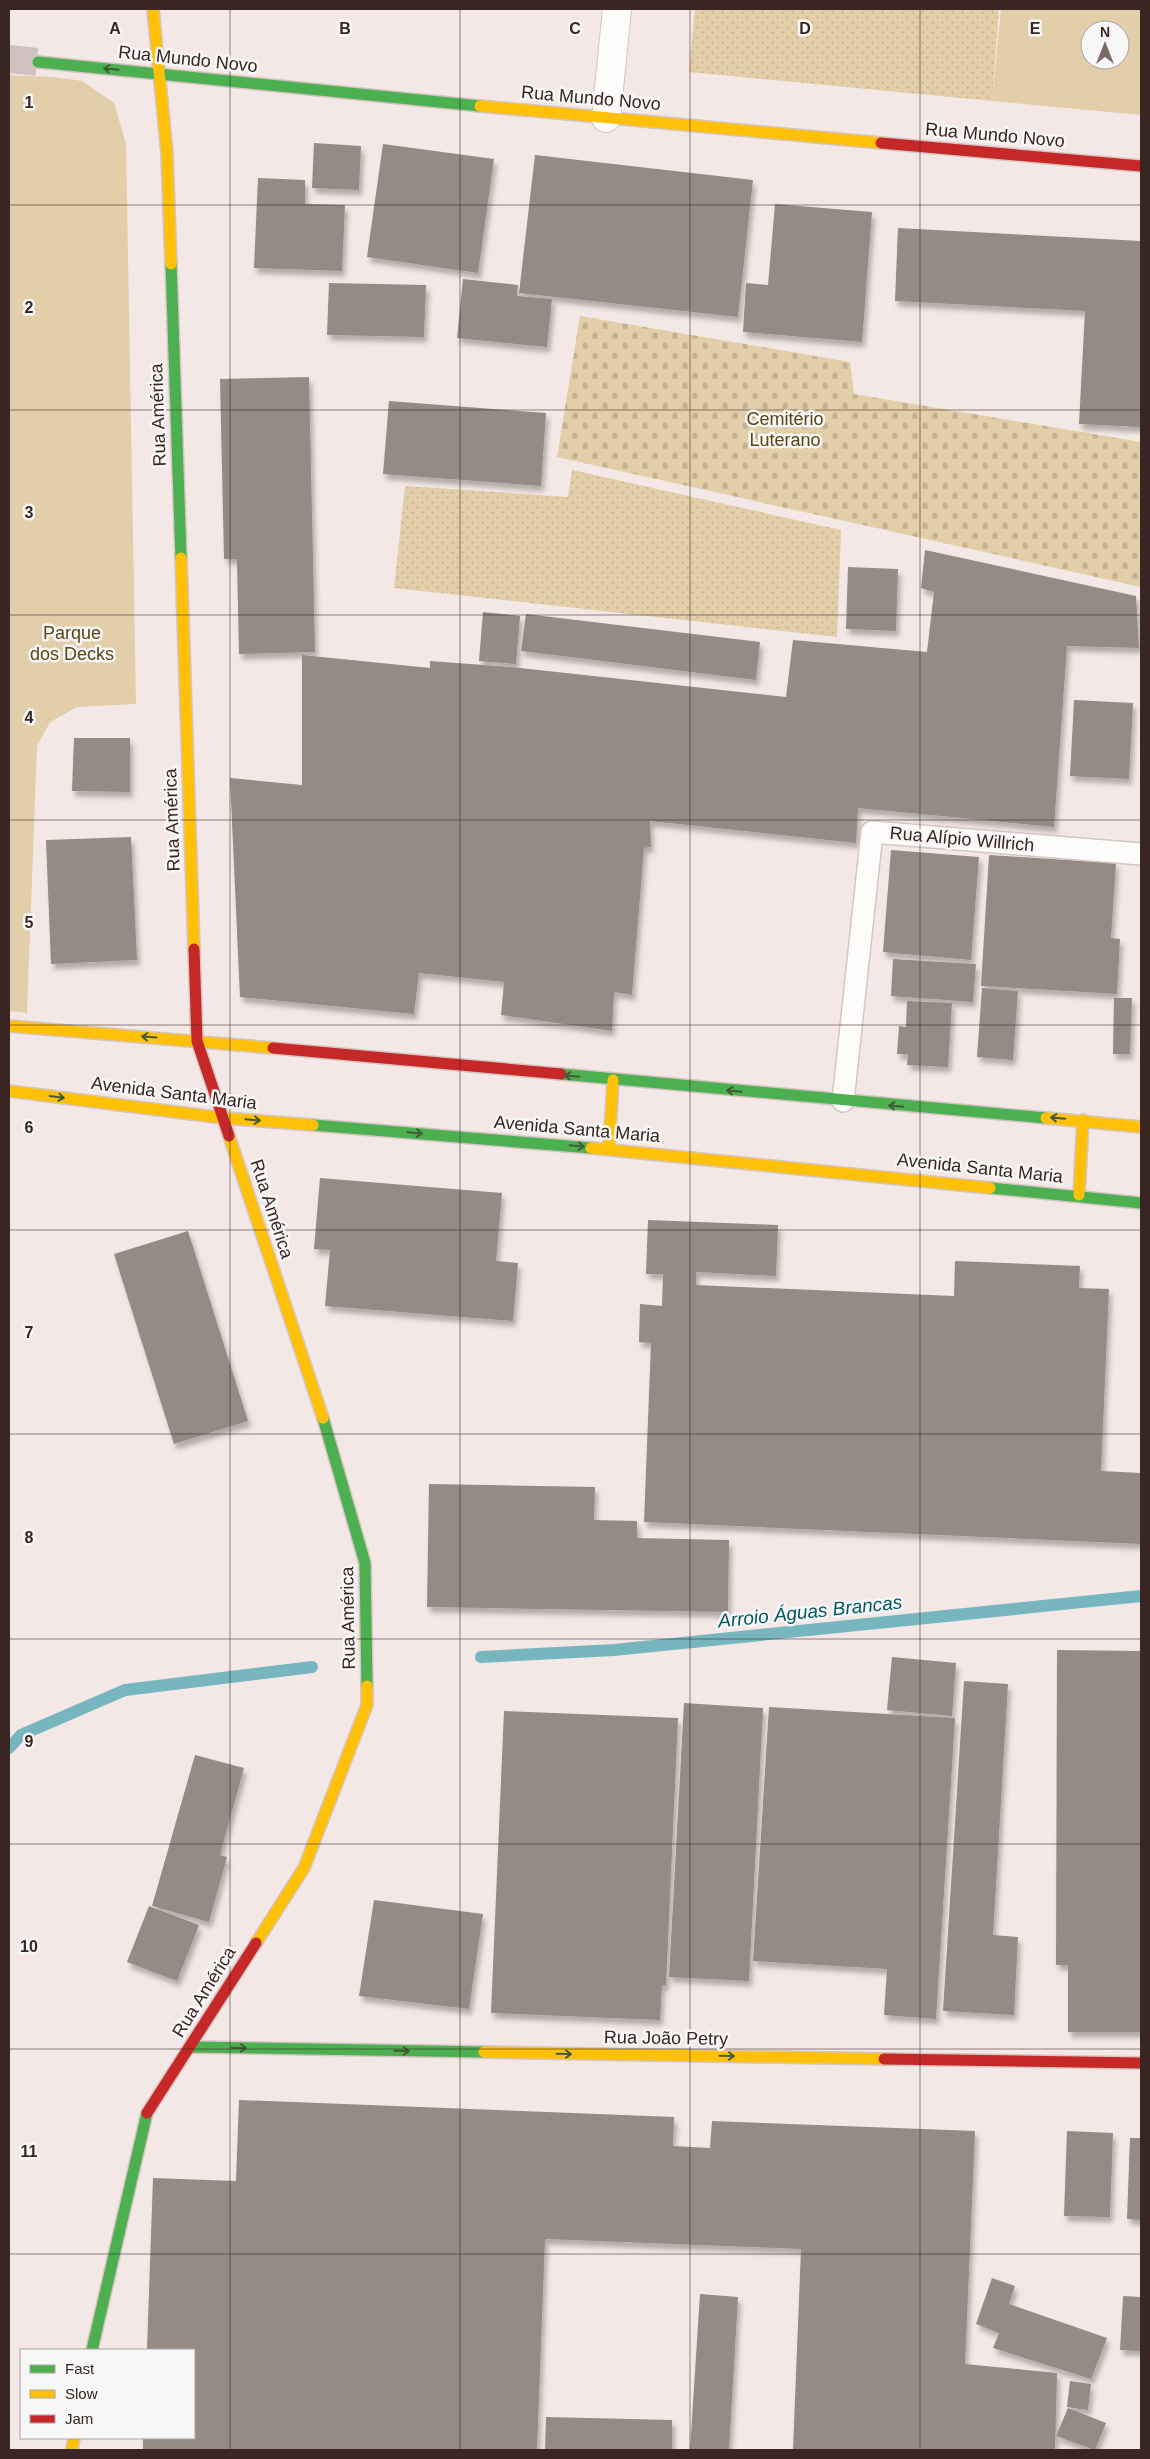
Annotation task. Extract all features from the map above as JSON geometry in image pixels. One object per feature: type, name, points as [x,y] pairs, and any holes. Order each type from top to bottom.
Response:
[{"type":"main road","name":"Rua América","points":[[92,2349],[144,2117],[304,1868],[367,1706],[366,1563],[314,1387],[198,1041],[166,154],[153,9]]},
{"type":"main road","name":"Rua Mundo Novo","points":[[38,62],[606,118],[1141,166]]},
{"type":"main road","points":[[9,1026],[198,1041],[843,1101],[1083,1120],[1141,1127]]},
{"type":"main road","points":[[608,1149],[613,1080]]},
{"type":"main road","name":"Avenida Santa Maria","points":[[9,1091],[223,1118],[608,1149],[1079,1195],[1141,1203]]},
{"type":"main road","points":[[1079,1195],[1083,1120]]},
{"type":"main road","name":"Rua João Petry","points":[[190,2047],[1141,2063]]},
{"type":"street","points":[[606,118],[617,9]]},
{"type":"lane","name":"Rua Alípio Willrich","points":[[843,1101],[872,832],[1141,854]]},
{"type":"green space","points":[[695,9],[999,9],[992,101],[689,72]]},
{"type":"green space","points":[[1001,9],[1141,9],[1141,115],[992,101]]},
{"type":"green space","name":"Parque dos Decks","points":[[9,75],[52,77],[82,81],[114,103],[126,144],[136,704],[77,707],[50,722],[37,746],[27,1013],[9,1011]]},
{"type":"green space","name":"Cemitério Luterano","points":[[580,316],[850,362],[854,394],[1141,442],[1141,587],[557,457]]},
{"type":"green space","points":[[572,470],[841,530],[837,637],[394,588],[405,486],[568,497]]},
{"type":"building","points":[[314,143],[361,146],[359,190],[312,188]]},
{"type":"building","points":[[383,144],[494,159],[478,273],[367,257]]},
{"type":"building","points":[[535,155],[753,180],[738,317],[519,293]]},
{"type":"building","points":[[258,178],[305,180],[305,204],[345,205],[342,271],[254,268]]},
{"type":"building","points":[[775,204],[872,212],[862,342],[743,332],[746,283],[768,285]]},
{"type":"building","points":[[898,228],[1141,241],[1141,427],[1079,424],[1085,311],[895,301]]},
{"type":"building","points":[[463,279],[518,285],[517,296],[552,299],[547,347],[457,338]]},
{"type":"building","points":[[329,283],[426,285],[424,337],[327,335]]},
{"type":"building","points":[[309,377],[315,652],[239,654],[237,559],[224,559],[220,379]]},
{"type":"building","points":[[389,401],[546,413],[541,486],[383,474]]},
{"type":"building","points":[[925,550],[1136,596],[1139,648],[1067,646],[1054,827],[858,808],[856,843],[650,821],[651,847],[644,848],[632,995],[614,992],[612,1031],[501,1015],[504,982],[419,973],[414,1014],[240,997],[230,778],[302,785],[302,655],[430,668],[430,661],[511,667],[786,697],[793,640],[927,652],[934,592],[921,588]]},
{"type":"building","points":[[848,567],[898,569],[896,631],[846,629]]},
{"type":"building","points":[[483,612],[520,616],[516,664],[479,661]]},
{"type":"building","points":[[526,614],[760,642],[756,680],[521,651]]},
{"type":"building","points":[[1074,700],[1133,703],[1129,779],[1070,776]]},
{"type":"building","points":[[74,738],[130,738],[130,792],[72,791]]},
{"type":"building","points":[[131,837],[137,960],[51,964],[46,840]]},
{"type":"building","points":[[891,850],[979,857],[971,960],[883,952]]},
{"type":"building","points":[[989,855],[1116,863],[1111,938],[1120,939],[1117,994],[981,986]]},
{"type":"building","points":[[893,959],[976,964],[973,1002],[891,996]]},
{"type":"building","points":[[982,988],[1018,991],[1013,1060],[977,1057]]},
{"type":"building","points":[[1114,998],[1132,998],[1130,1054],[1113,1054]]},
{"type":"building","points":[[907,1001],[952,1003],[948,1067],[907,1065],[908,1054],[897,1054],[899,1026],[906,1027]]},
{"type":"building","points":[[320,1178],[502,1193],[496,1261],[518,1263],[513,1321],[325,1306],[330,1250],[314,1249]]},
{"type":"building","points":[[648,1220],[778,1225],[776,1276],[696,1272],[696,1285],[954,1296],[955,1261],[1080,1266],[1079,1288],[1109,1289],[1101,1471],[1141,1473],[1141,1544],[644,1522],[651,1343],[639,1342],[640,1304],[662,1306],[663,1274],[646,1274]]},
{"type":"building","points":[[188,1231],[248,1421],[174,1444],[114,1254]]},
{"type":"building","points":[[429,1484],[595,1487],[594,1520],[637,1521],[637,1538],[729,1540],[728,1612],[427,1607]]},
{"type":"building","points":[[1057,1650],[1141,1651],[1141,2032],[1068,2032],[1068,1965],[1056,1965]]},
{"type":"building","points":[[892,1657],[956,1663],[952,1716],[887,1710]]},
{"type":"building","points":[[964,1681],[1008,1684],[993,1935],[1018,1937],[1014,2015],[943,2011]]},
{"type":"building","points":[[684,1703],[763,1708],[749,1981],[669,1977]]},
{"type":"building","points":[[769,1707],[955,1718],[936,2019],[884,2015],[887,1969],[753,1961]]},
{"type":"building","points":[[504,1711],[678,1718],[666,1985],[662,1985],[660,2020],[491,2013]]},
{"type":"building","points":[[195,1755],[244,1768],[220,1855],[227,1857],[209,1922],[152,1906]]},
{"type":"building","points":[[374,1900],[483,1914],[469,2009],[359,1996]]},
{"type":"building","points":[[149,1906],[199,1925],[177,1981],[127,1962]]},
{"type":"building","points":[[239,2100],[674,2117],[673,2146],[710,2148],[712,2121],[975,2131],[965,2364],[1057,2373],[1055,2450],[793,2450],[801,2249],[545,2239],[537,2450],[143,2450],[143,2439],[195,2439],[195,2349],[147,2349],[153,2178],[236,2181]]},
{"type":"building","points":[[1067,2131],[1113,2133],[1110,2217],[1064,2216]]},
{"type":"building","points":[[1130,2138],[1141,2138],[1141,2220],[1127,2219]]},
{"type":"building","points":[[992,2278],[1015,2286],[1009,2304],[1107,2338],[1091,2379],[993,2348],[999,2333],[976,2324]]},
{"type":"building","points":[[700,2294],[738,2297],[729,2450],[690,2450]]},
{"type":"building","points":[[1123,2296],[1141,2297],[1141,2351],[1120,2350]]},
{"type":"building","points":[[1070,2381],[1091,2384],[1088,2410],[1067,2407]]},
{"type":"building","points":[[1068,2408],[1106,2423],[1095,2450],[1056,2436]]},
{"type":"building","points":[[546,2417],[672,2420],[672,2450],[545,2450]]},
{"type":"waterway","name":"Arroio Águas Brancas","points":[[481,1657],[614,1650],[1141,1596]]},
{"type":"waterway","name":"Arroio Águas Brancas","points":[[9,1748],[21,1735],[125,1690],[312,1667]]},
{"type":"tunnel","points":[[9,59],[38,62]]},
{"type":"traffic: fast","points":[[38,62],[480,106]]},
{"type":"traffic: fast","points":[[171,264],[181,558]]},
{"type":"traffic: fast","points":[[561,1074],[1046,1118]]},
{"type":"traffic: fast","points":[[313,1125],[591,1148]]},
{"type":"traffic: fast","points":[[990,1188],[1141,1203]]},
{"type":"traffic: fast","points":[[323,1418],[365,1563],[367,1686]]},
{"type":"traffic: fast","points":[[190,2047],[484,2052]]},
{"type":"traffic: fast","points":[[92,2349],[147,2113]]},
{"type":"traffic: slow","points":[[153,9],[167,154],[171,264]]},
{"type":"traffic: slow","points":[[480,106],[881,143]]},
{"type":"traffic: slow","points":[[181,558],[194,949]]},
{"type":"traffic: slow","points":[[9,1026],[273,1048]]},
{"type":"traffic: slow","points":[[609,1149],[613,1080]]},
{"type":"traffic: slow","points":[[9,1091],[223,1118],[313,1125]]},
{"type":"traffic: slow","points":[[1046,1118],[1141,1127]]},
{"type":"traffic: slow","points":[[1079,1195],[1083,1120]]},
{"type":"traffic: slow","points":[[229,1136],[323,1418]]},
{"type":"traffic: slow","points":[[591,1148],[990,1188]]},
{"type":"traffic: slow","points":[[256,1943],[304,1868],[367,1705],[367,1686]]},
{"type":"traffic: slow","points":[[484,2052],[884,2059]]},
{"type":"traffic: slow","points":[[72,2450],[74,2439]]},
{"type":"traffic: jam","points":[[881,143],[1141,166]]},
{"type":"traffic: jam","points":[[194,949],[197,1041],[229,1136]]},
{"type":"traffic: jam","points":[[273,1048],[561,1074]]},
{"type":"traffic: jam","points":[[147,2113],[256,1943]]},
{"type":"traffic: jam","points":[[884,2059],[1141,2063]]}]
